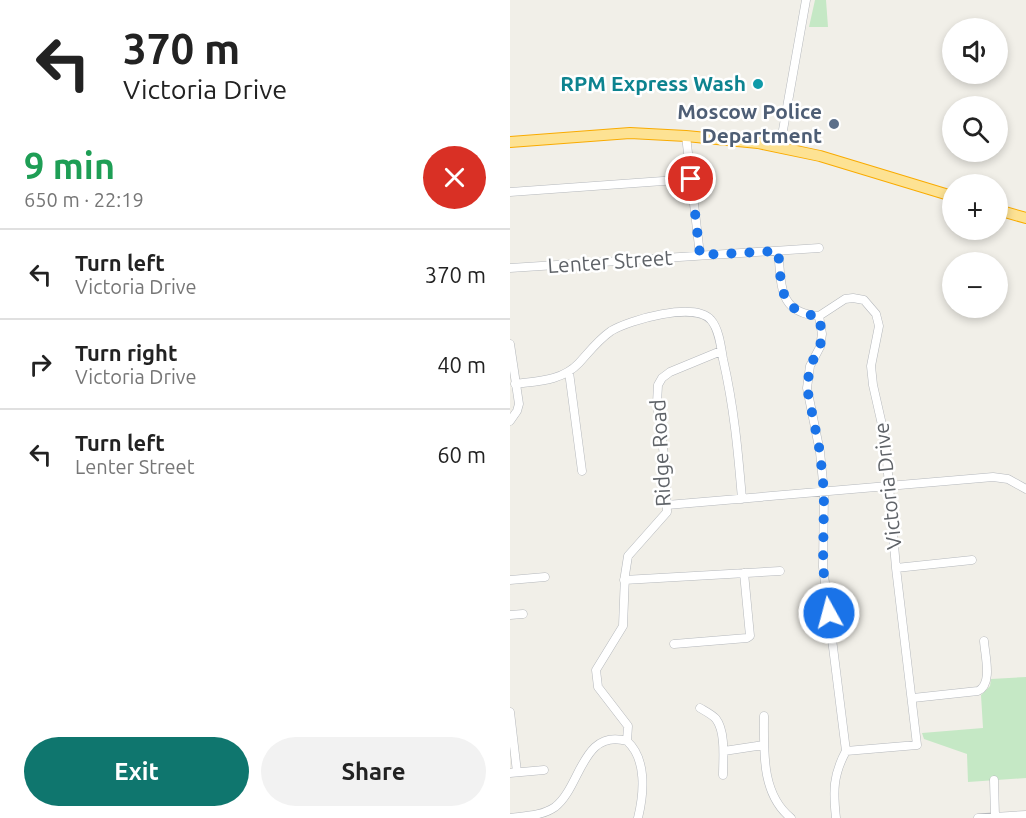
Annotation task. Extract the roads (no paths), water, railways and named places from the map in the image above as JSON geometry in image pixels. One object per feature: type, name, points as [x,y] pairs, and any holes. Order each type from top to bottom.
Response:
[{"type":"highway","points":[[510,142],[630,133],[687,141],[780,147],[871,170],[942,193]]},
{"type":"highway","points":[[1008,213],[1026,218]]},
{"type":"street","points":[[780,147],[806,0]]},
{"type":"street","points":[[687,141],[700,255]]},
{"type":"street","points":[[510,192],[691,179]]},
{"type":"street","name":"Lenter Street","points":[[510,268],[819,248]]},
{"type":"street","points":[[778,251],[786,303],[796,312],[819,316],[822,334],[820,347],[810,366],[807,388],[820,452],[824,492],[823,567],[846,751],[834,786],[836,818]]},
{"type":"street","name":"Victoria Drive","points":[[819,316],[845,299],[853,298],[864,300],[876,314],[879,326],[871,366],[885,438],[896,568],[917,745],[846,751]]},
{"type":"street","points":[[515,384],[544,381],[569,372],[597,342],[613,330],[633,321],[685,312],[704,315],[714,325],[732,399],[742,499]]},
{"type":"street","points":[[510,344],[519,404],[510,421]]},
{"type":"street","name":"Ridge Road","points":[[627,741],[629,730],[626,723],[598,687],[596,676],[598,664],[623,626],[624,580],[628,556],[665,516],[667,505],[665,463],[657,403],[658,386],[662,378],[670,372],[721,351]]},
{"type":"street","points":[[569,372],[582,471]]},
{"type":"street","points":[[510,413],[513,408],[515,384]]},
{"type":"street","points":[[667,505],[993,477],[1008,479],[1026,489]]},
{"type":"street","points":[[896,568],[972,560]]},
{"type":"street","points":[[624,580],[780,571]]},
{"type":"street","points":[[674,644],[747,638],[752,632],[744,573]]},
{"type":"street","points":[[510,580],[545,577]]},
{"type":"street","points":[[510,615],[523,614]]},
{"type":"street","points":[[913,698],[981,690],[987,681],[984,641]]},
{"type":"street","points":[[700,708],[716,719],[724,751],[723,775]]},
{"type":"street","points":[[510,712],[514,773],[544,770]]},
{"type":"street","points":[[764,716],[764,745],[771,794],[776,803],[791,818]]},
{"type":"street","points":[[510,818],[541,813],[553,808],[565,796],[595,747],[611,739],[627,741],[635,749],[641,766],[642,796],[638,818]]},
{"type":"street","points":[[724,751],[764,745]]},
{"type":"street","points":[[994,780],[995,816]]},
{"type":"street","points":[[978,818],[1026,815]]},
{"type":"place","name":"RPM Express Wash","points":[[758,84]]},
{"type":"place","name":"Moscow Police Department","points":[[834,124]]}]
